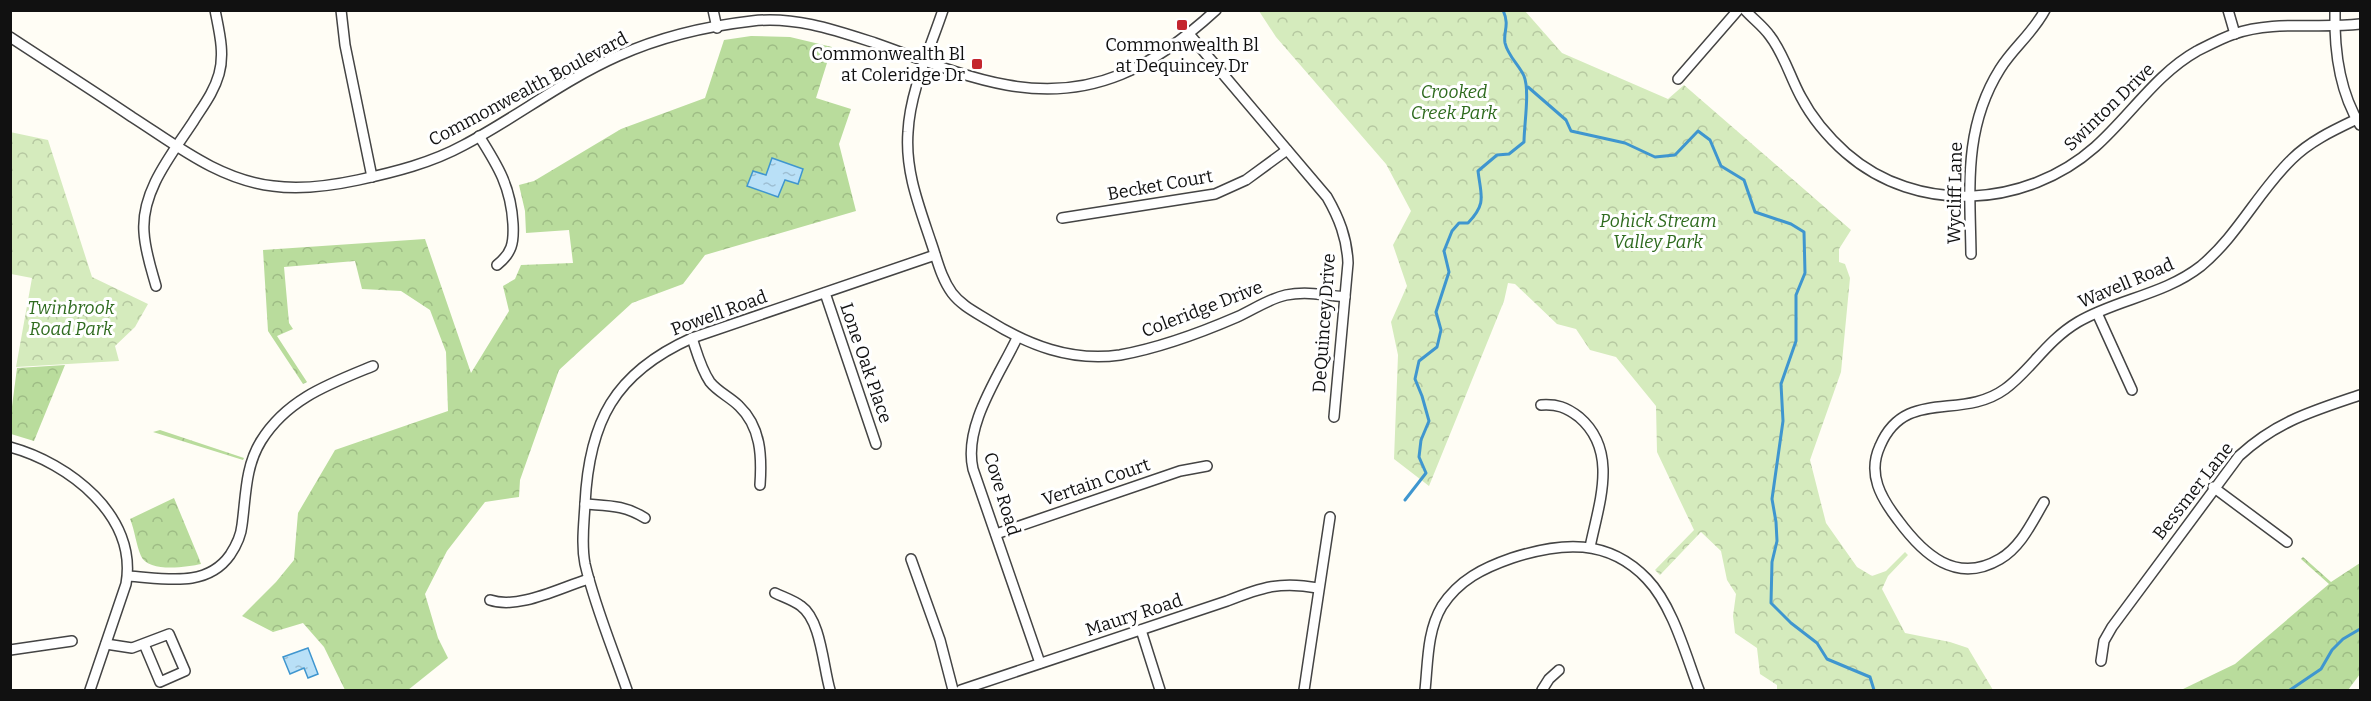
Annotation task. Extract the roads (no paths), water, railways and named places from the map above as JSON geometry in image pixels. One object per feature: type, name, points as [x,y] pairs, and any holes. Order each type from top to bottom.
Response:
[{"type":"street","points":[[156,286],[146,253],[144,223],[147,204],[155,182],[212,93],[219,73],[221,45],[216,10]]},
{"type":"street","points":[[341,10],[345,45],[372,177]]},
{"type":"street","points":[[713,10],[717,28]]},
{"type":"street","name":"Coleridge Drive","points":[[943,10],[910,113],[907,151],[913,189],[935,255],[946,283],[958,299],[1017,338],[1048,350],[1093,356],[1117,355],[1147,348],[1219,324],[1284,296],[1314,293],[1345,297]]},
{"type":"street","name":"Commonwealth Boulevard","points":[[10,37],[177,146],[222,172],[270,186],[320,187],[372,177],[423,163],[479,136],[616,57],[672,37],[717,28],[768,20],[805,23],[834,30],[1004,85],[1035,88],[1067,87],[1101,81],[1135,69],[1164,53],[1190,34],[1216,10]]},
{"type":"street","points":[[1678,79],[1738,10]]},
{"type":"street","name":"Swinton Drive","points":[[1745,10],[1764,28],[1775,43],[1800,96],[1813,117],[1846,153],[1873,172],[1905,186],[1923,192],[1970,197],[2022,189],[2066,170],[2097,145],[2173,68],[2197,52],[2235,34],[2276,27],[2361,24]]},
{"type":"street","name":"Wycliff Lane","points":[[1971,254],[1971,147],[1983,101],[2002,66],[2031,32],[2045,10]]},
{"type":"street","points":[[2228,10],[2235,34]]},
{"type":"street","points":[[2335,10],[2335,46],[2338,66],[2345,90],[2359,122]]},
{"type":"street","name":"DeQuincey Drive","points":[[1190,34],[1327,197],[1340,222],[1347,255],[1334,417]]},
{"type":"street","name":"Wavell Road","points":[[2044,502],[2020,542],[2003,557],[1978,567],[1963,568],[1949,565],[1934,559],[1920,547],[1883,499],[1875,472],[1878,448],[1895,423],[1914,411],[1934,406],[1961,406],[1994,396],[2013,382],[2058,336],[2079,321],[2160,290],[2198,268],[2231,236],[2293,158],[2313,142],[2359,122]]},
{"type":"street","points":[[479,136],[504,178],[512,207],[513,246],[507,257],[497,265]]},
{"type":"street","name":"Becket Court","points":[[1062,218],[1215,194],[1246,180],[1287,150]]},
{"type":"street","name":"Powell Road","points":[[627,690],[589,579],[583,544],[586,475],[591,448],[608,407],[632,376],[669,348],[692,338],[935,255]]},
{"type":"street","name":"Lone Oak Place","points":[[825,293],[876,444]]},
{"type":"street","points":[[2097,313],[2132,390]]},
{"type":"street","points":[[692,338],[710,382],[739,406],[754,428],[760,446],[760,485]]},
{"type":"street","name":"Cove Road","points":[[1017,338],[977,420],[972,435],[971,449],[974,469],[1040,663]]},
{"type":"street","points":[[128,576],[180,580],[194,578],[220,565],[236,547],[241,531],[245,489],[256,451],[280,416],[309,394],[373,366]]},
{"type":"street","name":"Bessmer Lane","points":[[2101,660],[2104,641],[2112,627],[2239,456],[2271,430],[2297,417],[2361,395]]},
{"type":"street","points":[[1541,405],[1554,404],[1571,411],[1587,424],[1601,448],[1604,468],[1603,482],[1590,547]]},
{"type":"street","points":[[10,447],[51,461],[86,487],[106,510],[120,533],[125,547],[128,576],[90,690]]},
{"type":"street","name":"Vertain Court","points":[[996,534],[1180,471],[1207,466]]},
{"type":"street","points":[[2213,488],[2286,542]]},
{"type":"street","points":[[585,504],[622,506],[630,508],[645,518]]},
{"type":"street","points":[[1304,690],[1330,517]]},
{"type":"street","points":[[1425,690],[1435,622],[1443,605],[1464,581],[1491,565],[1535,551],[1563,546],[1590,547],[1630,564],[1654,588],[1667,608],[1699,690]]},
{"type":"street","points":[[911,560],[940,640],[953,690]]},
{"type":"street","points":[[490,600],[501,604],[519,602],[589,579]]},
{"type":"street","name":"Maury Road","points":[[961,690],[1267,586],[1287,584],[1318,588]]},
{"type":"street","points":[[775,593],[801,606],[810,614],[819,637],[820,652],[830,690]]},
{"type":"street","points":[[1141,630],[1160,690]]},
{"type":"street","points":[[106,644],[132,648],[169,634],[185,671],[160,682],[144,644]]},
{"type":"street","points":[[10,650],[72,641]]},
{"type":"street","points":[[1542,690],[1559,670]]},
{"type":"water","points":[[772,158],[803,169],[798,184],[785,180],[778,197],[747,186],[753,171],[766,175]]},
{"type":"water","points":[[308,648],[318,674],[308,678],[304,668],[290,674],[283,657]]},
{"type":"waterway","points":[[1405,500],[1426,473],[1419,457],[1421,440],[1429,421],[1415,379],[1419,361],[1437,347],[1441,330],[1436,312],[1449,272],[1444,251],[1452,231],[1459,223],[1468,223],[1478,210],[1481,199],[1478,171],[1497,155],[1509,154],[1524,142],[1526,82],[1506,48],[1506,20],[1503,10]]},
{"type":"waterway","points":[[1528,87],[1566,120],[1571,131],[1625,143],[1655,157],[1675,155],[1698,131],[1710,140],[1721,166],[1744,180],[1755,212],[1791,224],[1804,232],[1805,273],[1796,295],[1796,341],[1781,384],[1783,421],[1772,499],[1777,541],[1772,562],[1771,603],[1791,623],[1817,643],[1827,659],[1870,677],[1874,690]]},
{"type":"waterway","points":[[2290,690],[2321,669],[2332,650],[2343,639],[2360,629]]},
{"type":"place","name":"Commonwealth Bl at Dequincey Dr","points":[[1182,25]]},
{"type":"place","name":"Commonwealth Bl at Coleridge Dr","points":[[977,64]]},
{"type":"park label","name":"Crooked Creek Park","points":[[1454,102]]},
{"type":"park label","name":"Pohick Stream Valley Park","points":[[1658,231]]},
{"type":"park label","name":"Twinbrook Road Park","points":[[71,318]]}]
